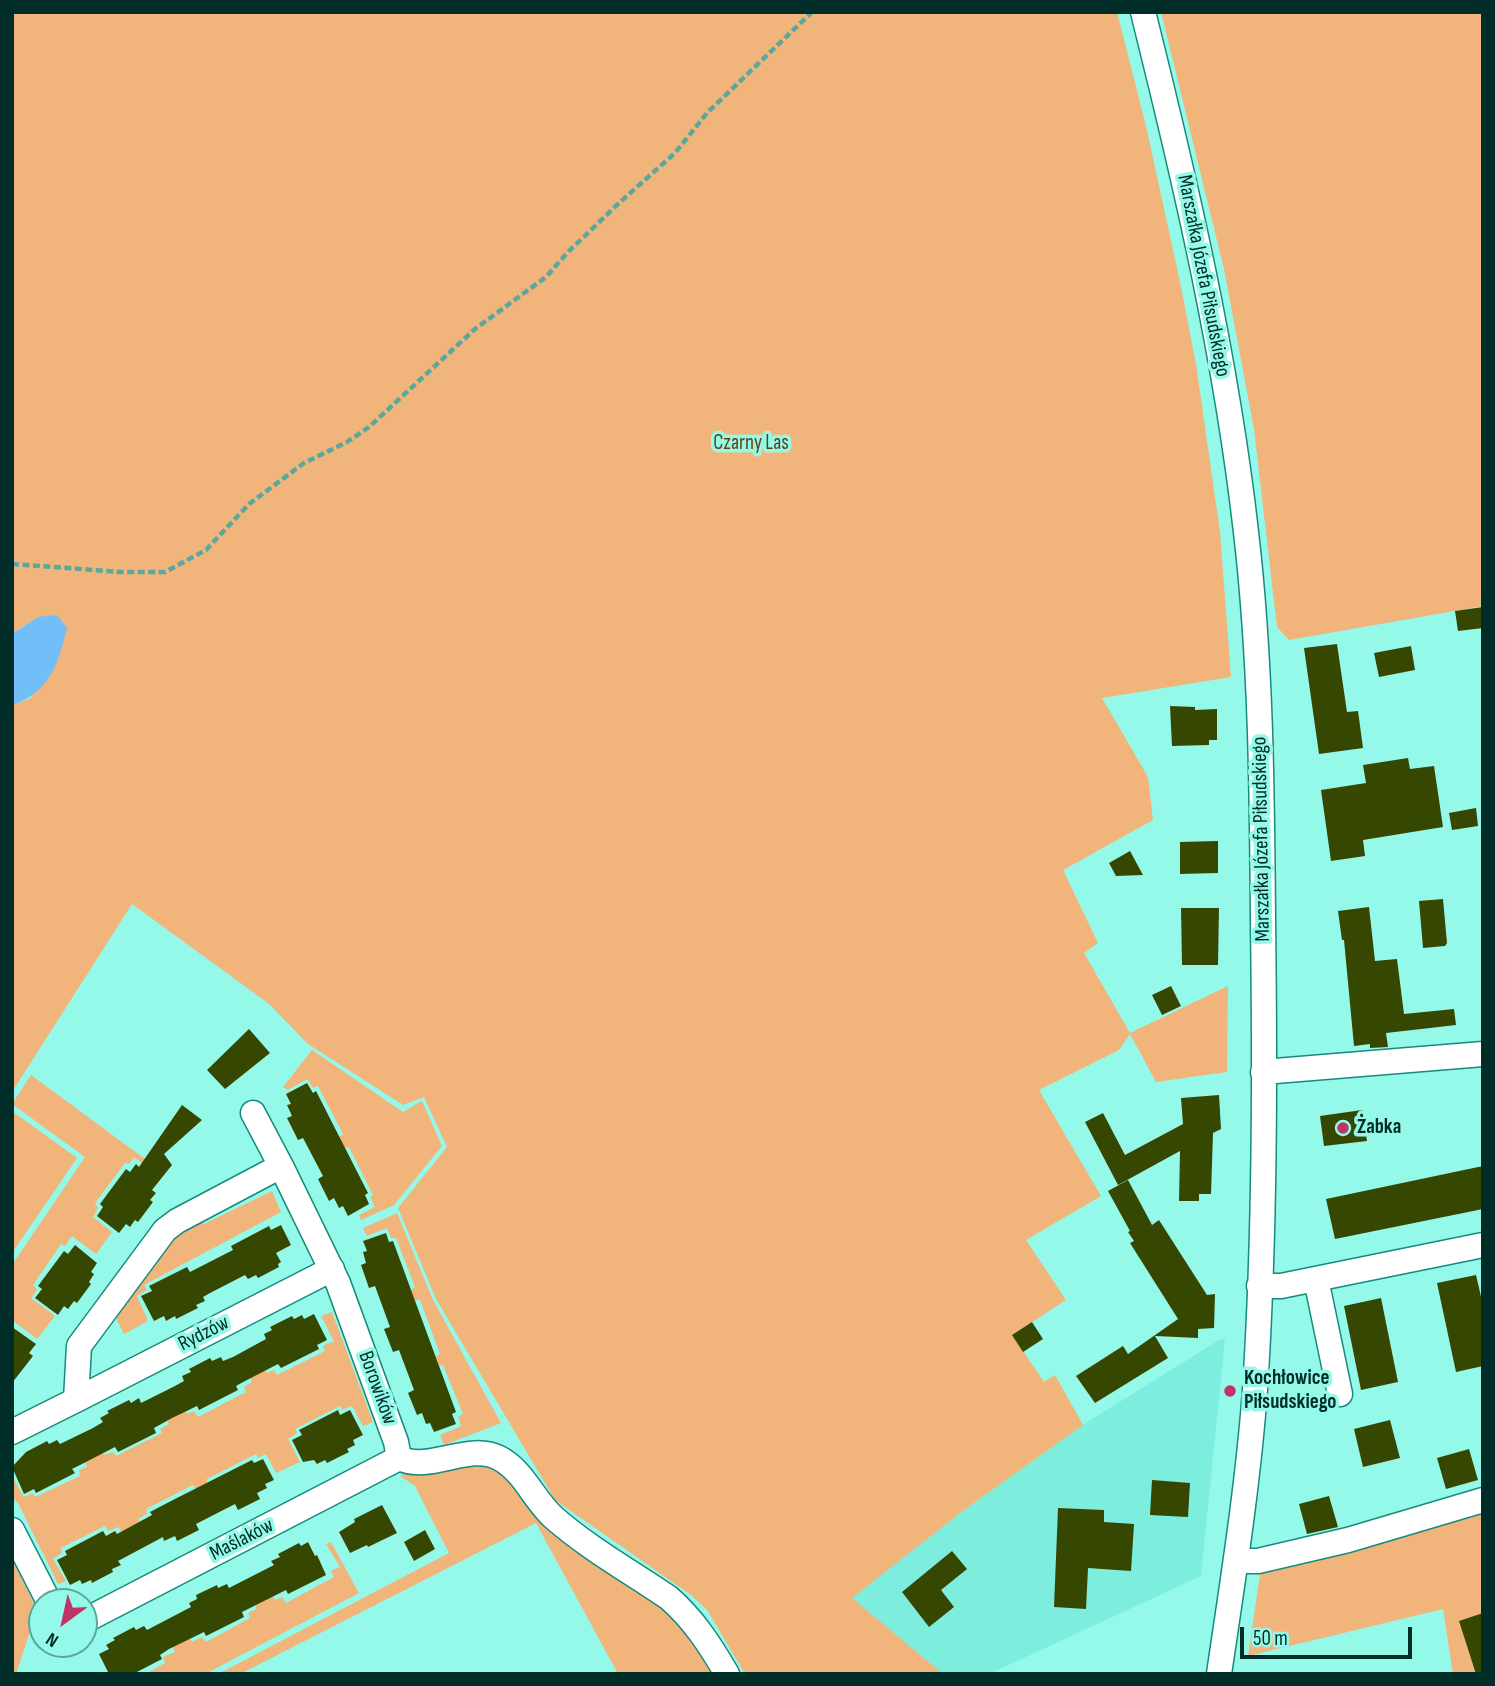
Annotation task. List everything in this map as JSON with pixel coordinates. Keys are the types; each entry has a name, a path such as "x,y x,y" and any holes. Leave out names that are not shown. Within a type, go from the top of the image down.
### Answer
{"street":[{"name":"Marszałka Józefa Piłsudskiego","path":"1143,12 1205,275 1221,359 1246,534 1260,726 1264,1072 1259,1286 1252,1416 1236,1561 1219,1674"},
{"path":"1264,1072 1483,1054"},
{"name":"Borowików","path":"253,1113 332,1269 396,1442 399,1458"},
{"path":"12,1433 76,1400 79,1346 165,1230 188,1215 281,1167"},
{"path":"1259,1286 1281,1286 1483,1245"},
{"name":"Rydzów","path":"76,1400 332,1269"},
{"path":"1315,1279 1340,1394"},
{"path":"399,1458 411,1464 474,1454 499,1458 513,1468 542,1507 566,1528 683,1610 695,1622 727,1674"},
{"name":"Maślaków","path":"98,1614 399,1458"},
{"path":"1236,1561 1258,1561 1336,1543 1483,1500"},
{"path":"12,1530 42,1588"}],"path":[{"path":"12,564 121,572 165,572 206,550 248,504 304,463 348,442 369,427 475,329 546,277 619,203 675,153 707,113 812,12"}],"shaded area":[{"path":"57,615 67,628 56,665 35,693 12,705 12,634 38,617"},
{"path":"1225,1339 1201,1576 989,1674 943,1674 851,1598 964,1510 1081,1426 1219,1340"}],"green space":[{"name":"Czarny Las","path":"12,12 1117,12 1146,126 1196,364 1220,532 1231,677 1102,698 1148,777 1153,820 1063,870 1098,943 1084,953 1130,1033 1228,986 1227,1072 1156,1082 1130,1034 1119,1050 1039,1090 1101,1196 1026,1240 1066,1300 1012,1335 1044,1382 1055,1375 1083,1425 964,1510 852,1598 943,1674 745,1674 707,1610 691,1595 555,1500 436,1299 398,1208 447,1147 424,1097 403,1105 308,1044 268,1003 132,904 12,1092 12,705 31,698 38,617 12,634"},
{"path":"1161,12 1483,12 1483,606 1289,640 1277,627 1254,429 1224,269"},
{"path":"312,1050 403,1112 422,1101 442,1146 394,1205 361,1220 359,1215 375,1207 370,1197 373,1195 349,1147 344,1148 339,1137 343,1134 318,1086 313,1088 307,1079 288,1090 283,1087"},
{"path":"31,1075 160,1170 157,1175 134,1157 129,1164 125,1163 95,1203 98,1208 93,1217 112,1232 96,1254 72,1236 65,1246 61,1244 33,1285 37,1290 31,1298 55,1316 37,1339 12,1320 12,1265 85,1157 12,1104"},
{"path":"12,1111 77,1158 12,1253"},
{"path":"272,1191 281,1212 144,1285 147,1290 137,1296 148,1321 124,1334 114,1314 174,1236 200,1220 204,1224"},
{"path":"397,1213 433,1300 501,1423 444,1445 440,1435 461,1426 458,1417 463,1414 443,1365 439,1365 436,1356 440,1354 420,1300 414,1300 411,1290 415,1287 396,1238 391,1238 387,1228 367,1236 363,1228"},
{"path":"332,1312 373,1422 363,1426 352,1406 342,1410 340,1406 295,1429 297,1433 288,1439 300,1462 276,1473 266,1454 258,1458 256,1454 207,1479 207,1483 196,1489 193,1485 146,1509 147,1514 138,1519 148,1540 130,1549 119,1527 108,1531 105,1526 61,1548 62,1553 53,1559 66,1581 58,1584 12,1496 12,1476 24,1497 32,1493 35,1497 80,1476 79,1470 87,1467 77,1443 94,1434 104,1455 113,1452 116,1456 162,1433 160,1429 169,1424 159,1401 175,1393 187,1414 194,1411 198,1417 246,1392 244,1387 252,1382 240,1358 254,1350 267,1373 274,1370 277,1375 325,1351 323,1346 334,1341 321,1316"},
{"path":"481,1462 500,1468 585,1557 684,1623 714,1674 618,1674 536,1523 240,1674 218,1674 449,1553 415,1486 400,1476 408,1472"},
{"path":"1483,1508 1483,1674 1453,1674 1443,1609 1248,1656 1261,1568"},
{"path":"331,1542 359,1593 205,1674 145,1674 165,1663 163,1657 175,1652 163,1627 179,1618 192,1642 202,1637 206,1642 250,1618 248,1613 257,1609 245,1585 262,1576 275,1600 282,1597 286,1603 334,1577 331,1571 340,1567 326,1544"},
{"path":"12,1559 28,1592 28,1637 16,1674 12,1674"}],"building":[{"path":"1483,607 1483,628 1458,631 1455,611"},
{"path":"1337,644 1347,712 1358,711 1363,748 1319,754 1304,648"},
{"path":"1411,646 1415,670 1379,677 1374,653"},
{"path":"1170,706 1195,707 1195,710 1217,709 1217,740 1209,740 1209,745 1172,746"},
{"path":"1408,758 1410,769 1434,766 1443,827 1363,840 1365,856 1331,861 1321,790 1366,783 1363,765"},
{"path":"1476,808 1478,826 1452,830 1449,813"},
{"path":"1218,841 1218,873 1180,874 1180,842"},
{"path":"1130,851 1143,875 1116,876 1109,863"},
{"path":"1443,899 1447,943 1445,946 1423,948 1419,901"},
{"path":"1369,907 1375,961 1397,959 1404,1014 1454,1009 1456,1025 1386,1033 1388,1047 1370,1048 1370,1044 1354,1046 1344,940 1338,911"},
{"path":"1181,908 1219,908 1218,965 1182,965"},
{"path":"1171,986 1181,1006 1162,1015 1152,995"},
{"path":"249,1029 270,1053 225,1089 207,1070"},
{"path":"307,1083 313,1093 316,1091 368,1193 365,1195 369,1204 348,1216 343,1206 339,1208 334,1198 329,1201 318,1179 323,1176 303,1138 298,1140 287,1118 292,1116 287,1105 291,1104 286,1094"},
{"path":"1219,1095 1221,1129 1213,1133 1211,1194 1199,1194 1199,1201 1179,1201 1180,1151 1118,1185 1085,1122 1103,1113 1125,1155 1183,1124 1181,1098"},
{"path":"182,1105 202,1120 164,1154 172,1165 152,1190 156,1193 150,1200 153,1202 138,1222 135,1220 130,1227 126,1224 119,1233 97,1216 103,1207 100,1204 126,1169 130,1172 136,1164 139,1167"},
{"name":"Żabka","path":"1362,1110 1367,1141 1324,1146 1320,1116"},
{"path":"1483,1166 1483,1209 1335,1239 1326,1199"},
{"path":"1128,1180 1152,1225 1159,1220 1207,1295 1215,1294 1214,1328 1198,1329 1198,1338 1155,1336 1168,1358 1095,1403 1076,1376 1123,1346 1128,1354 1178,1319 1130,1243 1134,1241 1128,1232 1130,1231 1108,1191"},
{"path":"281,1225 291,1245 276,1253 281,1262 279,1267 258,1278 256,1275 248,1279 245,1275 203,1297 205,1301 196,1305 198,1308 176,1319 175,1316 166,1321 164,1316 154,1321 141,1296 152,1291 149,1286 187,1267 190,1272 233,1250 231,1246 269,1226 271,1230"},
{"path":"386,1233 389,1242 393,1241 456,1412 452,1414 456,1424 434,1432 430,1423 426,1424 422,1413 417,1415 408,1393 414,1390 399,1350 393,1352 384,1329 390,1327 375,1286 369,1288 361,1265 366,1263 363,1252 367,1251 363,1241"},
{"path":"75,1245 97,1263 91,1272 94,1274 89,1282 91,1284 77,1303 74,1301 68,1309 64,1306 58,1315 35,1298 42,1289 38,1286 64,1251 68,1254"},
{"path":"1476,1275 1483,1305 1483,1366 1456,1372 1437,1283"},
{"path":"1381,1298 1398,1382 1361,1390 1344,1306"},
{"path":"314,1314 327,1340 317,1345 319,1349 281,1368 278,1364 236,1386 238,1390 199,1410 197,1406 154,1428 156,1433 118,1452 115,1447 72,1469 75,1473 36,1493 34,1489 24,1494 12,1467 26,1452 47,1441 49,1444 57,1440 60,1444 93,1428 103,1422 100,1418 109,1413 107,1411 129,1400 131,1403 139,1398 141,1403 175,1386 184,1381 182,1376 191,1372 189,1369 210,1358 212,1361 221,1357 223,1361 233,1357 266,1339 264,1334 272,1330 270,1327 292,1316 294,1319 302,1315 304,1319"},
{"path":"1032,1322 1043,1339 1023,1352 1012,1335"},
{"path":"12,1327 36,1344 29,1353 33,1356 12,1383"},
{"path":"338,1410 340,1415 350,1410 363,1435 353,1440 355,1445 347,1449 349,1452 327,1463 325,1460 317,1464 314,1460 303,1462 292,1440 302,1435 299,1430"},
{"path":"1390,1420 1400,1458 1363,1467 1354,1429"},
{"path":"1469,1449 1478,1480 1446,1489 1437,1458"},
{"path":"263,1459 274,1480 265,1484 267,1488 257,1493 260,1499 238,1510 235,1504 196,1524 199,1530 177,1541 175,1536 164,1541 163,1537 118,1561 121,1565 112,1569 113,1572 92,1583 91,1580 82,1584 80,1580 70,1585 57,1560 67,1555 65,1551 103,1531 106,1536 115,1531 117,1534 171,1501 252,1460 254,1463"},
{"path":"1152,1480 1190,1483 1188,1517 1150,1515"},
{"path":"1329,1496 1338,1527 1307,1534 1299,1504"},
{"path":"382,1505 397,1533 350,1553 339,1532 355,1522 354,1519"},
{"path":"1058,1508 1104,1510 1104,1522 1134,1524 1131,1571 1088,1568 1086,1609 1054,1607"},
{"path":"425,1530 435,1549 414,1561 404,1542"},
{"path":"308,1542 326,1575 288,1594 286,1590 242,1612 244,1617 206,1636 204,1632 169,1649 160,1655 162,1659 133,1674 109,1674 99,1654 109,1649 106,1645 115,1640 113,1638 134,1627 136,1630 144,1626 147,1630 191,1607 189,1603 197,1599 196,1595 217,1585 218,1588 227,1584 229,1588 274,1565 271,1561 280,1557 278,1554 299,1543 301,1546"},
{"path":"952,1551 967,1569 941,1590 954,1607 929,1627 902,1592"},
{"path":"1483,1613 1483,1674 1476,1674 1459,1621"}],"place":[{"name":"Żabka","path":"1343,1128"},
{"name":"Kochłowice Piłsudskiego","path":"1230,1391"}]}
